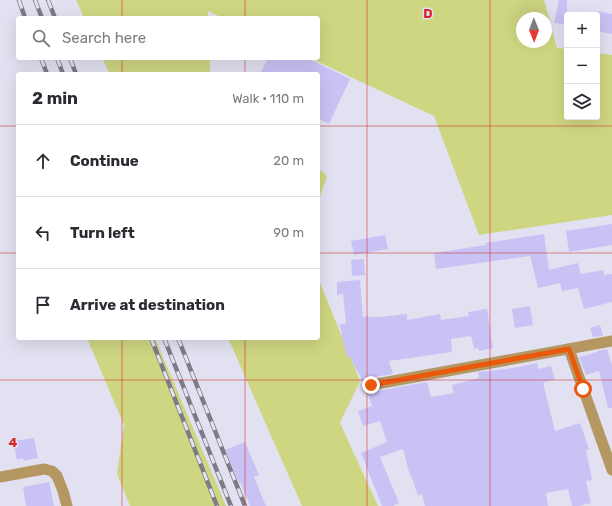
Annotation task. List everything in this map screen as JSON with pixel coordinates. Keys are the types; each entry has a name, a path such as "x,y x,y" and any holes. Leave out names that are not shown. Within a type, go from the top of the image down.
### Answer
{"street":[{"path":"371,385 612,341"},
{"path":"569,349 612,470"},
{"path":"0,477 44,469 52,471 57,476 67,506"}],"green space":[{"path":"76,0 544,0 547,12 516,12 516,48 552,48 552,30 557,48 564,49 564,120 600,120 600,53 612,55 612,215 479,235 434,116 314,60 320,60 320,16 219,16 208,11 208,16 83,16"},
{"path":"103,60 210,60 210,72 109,72"},
{"path":"320,170 327,176 320,196"},
{"path":"320,283 360,381 340,423 378,506 302,506 229,340 320,340"},
{"path":"88,340 156,340 226,506 130,506 117,474 124,425"}],"building":[{"path":"559,0 567,0 567,12 564,12 564,25 554,23"},
{"path":"597,11 612,14 612,34 600,32 600,12"},
{"path":"267,60 311,60 350,79 329,124 320,119 320,72 261,72"},
{"path":"612,224 612,245 569,252 566,231"},
{"path":"544,234 549,270 578,263 581,274 603,270 604,275 612,274 612,302 584,309 578,288 562,291 560,283 538,288 530,256 436,269 434,253"},
{"path":"385,235 388,249 354,255 351,241"},
{"path":"364,259 365,275 352,276 351,260"},
{"path":"360,280 363,317 407,314 407,320 440,314 441,320 469,316 468,312 487,309 493,348 479,351 478,348 474,349 471,336 451,339 452,352 389,361 393,374 369,378 366,380 364,386 350,356 347,357 339,325 346,323 343,294 337,295 337,282"},
{"path":"530,306 533,325 515,328 512,309"},
{"path":"600,325 603,336 593,337 590,328"},
{"path":"607,349 612,365 612,408 608,408 599,371 586,375 579,357"},
{"path":"537,363 538,369 551,366 555,379 543,383 555,431 580,423 589,449 586,450 592,480 586,481 591,503 572,506 568,489 546,493 548,506 425,506 422,494 418,496 411,475 410,476 403,449 380,457 399,503 392,506 382,506 361,453 387,442 380,421 363,426 358,411 372,406 366,389 372,392 427,382 431,397 454,393 452,385 479,378 478,372 507,369"},
{"path":"34,438 38,458 24,461 23,458 17,460 13,441"},
{"path":"245,442 259,475 254,477 266,506 250,506 225,450"},
{"path":"49,482 54,506 26,506 23,487"}],"railway":[{"path":"19,0 24,16"},
{"path":"35,0 41,16"},
{"path":"48,0 54,16"},
{"path":"42,60 46,72"},
{"path":"58,60 62,72"},
{"path":"71,60 75,72"},
{"path":"152,340 217,506"},
{"path":"165,340 231,506"},
{"path":"179,340 245,506"}],"route":[{"path":"371,385 569,349 583,389"}]}
